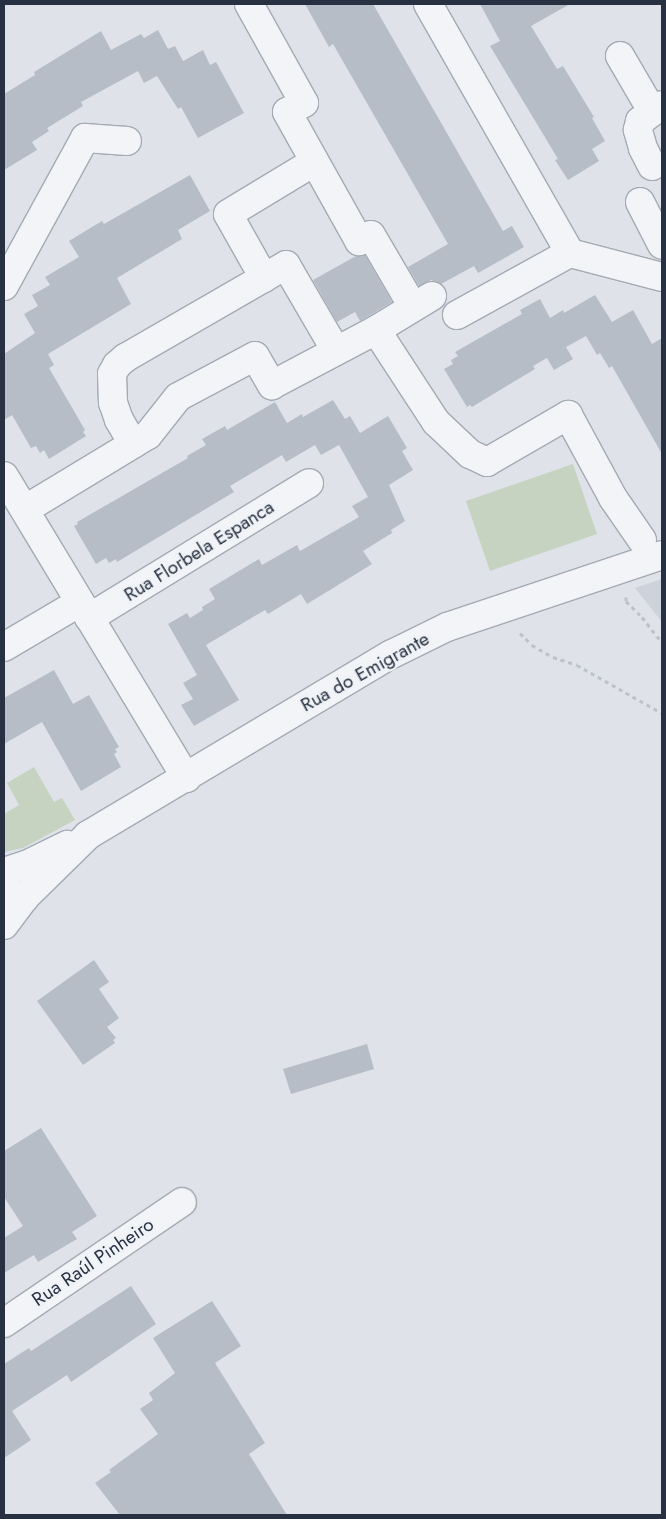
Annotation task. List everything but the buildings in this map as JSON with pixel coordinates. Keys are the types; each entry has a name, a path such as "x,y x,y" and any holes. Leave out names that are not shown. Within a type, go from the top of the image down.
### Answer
{"street":[{"path":"34,504 134,444 155,427 164,412 178,397 255,356 272,385 376,330 422,302 370,235 359,241 287,112 304,103 249,4"},
{"path":"428,4 570,253"},
{"path":"620,56 657,108 640,120 638,130 643,148 652,166"},
{"path":"4,286 86,138 127,141"},
{"path":"264,278 228,214 314,162"},
{"path":"640,202 662,245"},
{"path":"457,315 570,253 662,277"},
{"path":"134,444 119,420 113,403 112,374 117,365 125,358 286,265 336,351"},
{"path":"376,330 436,422 470,454 487,462 568,415 613,498 652,547"},
{"path":"4,476 186,778"},
{"name":"Rua Florbela Espanca","path":"4,647 84,610 308,484"},
{"name":"Rua do Emigrante","path":"4,872 26,865 88,835 390,655 447,627 621,568 652,547"},
{"name":"Rua do Emigrante","path":"4,925 14,894 88,835"},
{"name":"Rua Raúl Pinheiro","path":"4,1323 182,1202"}],"path":[{"path":"621,568 626,588 626,601 642,617 662,643"},
{"path":"498,610 532,645 553,657 577,665 662,713"}],"shaded area":[{"path":"662,579 662,622 635,588"}],"green space":[{"path":"573,464 597,534 490,571 466,501"},
{"path":"34,767 54,802 62,798 75,820 23,848 4,852 4,814 19,805 7,783"}]}
